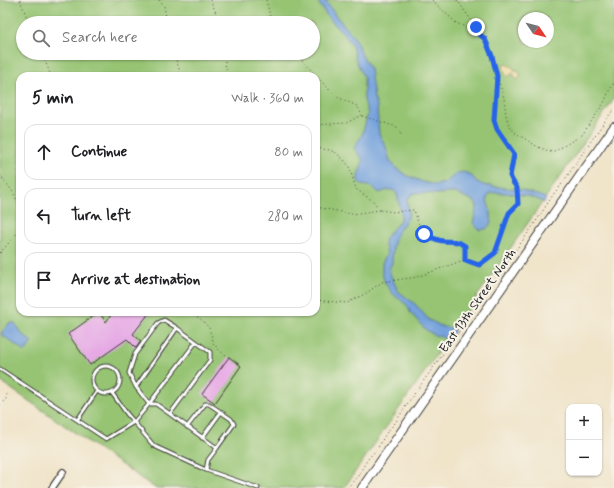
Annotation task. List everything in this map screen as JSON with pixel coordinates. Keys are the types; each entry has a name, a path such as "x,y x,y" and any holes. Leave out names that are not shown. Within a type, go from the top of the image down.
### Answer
{"main road":[{"name":"East 13th Street North","path":"362,488 614,127"}],"street":[{"path":"52,488 63,472"}],"lane":[{"path":"149,404 136,387 129,373 135,354 158,323 164,320 210,352 210,360 170,414"},
{"path":"136,387 177,328"},
{"path":"0,369 78,419 106,439 134,422 196,342"},
{"path":"107,366 116,369 120,377 119,387 112,393 103,394 97,391 92,385 92,376 98,368 107,366"},
{"path":"78,419 97,391"},
{"path":"112,393 127,414 154,446 206,470 258,488"},
{"path":"149,404 156,404 217,448"},
{"path":"187,427 205,404 209,404 221,412 231,419 234,424 208,460 206,470"},
{"path":"202,438 221,412"}],"path":[{"path":"20,0 27,16"},
{"path":"159,0 164,6 166,16"},
{"path":"210,0 215,10 216,16"},
{"path":"266,0 270,16"},
{"path":"432,0 456,22 478,33 485,39 492,56 504,98 508,123 514,132 538,147 551,152 582,136 604,103 614,84"},
{"path":"457,0 476,27 478,33"},
{"path":"45,60 49,72"},
{"path":"176,60 180,72"},
{"path":"225,60 227,72"},
{"path":"302,60 313,72"},
{"path":"320,300 347,303 365,294 382,282 417,277 465,260 479,265 495,253 509,213 518,204 517,188 510,176 514,154 497,129 494,120 497,76"},
{"path":"320,80 335,96 357,106 362,115"},
{"path":"347,488 367,460 377,449 387,432 437,364 614,109"},
{"path":"320,125 346,123 362,115 397,127 401,135"},
{"path":"320,149 329,150 344,160 349,166 356,188 373,201 380,210"},
{"path":"0,175 16,198"},
{"path":"320,208 352,214 380,210 394,212 414,210 424,234 444,241 458,241 465,246 465,260"},
{"path":"0,253 16,235"},
{"path":"196,316 209,328 214,344 220,351 229,357"},
{"path":"0,405 6,399 6,393"}],"green space":[{"path":"0,0 614,0 614,99 344,488 155,488 0,381"}],"sand":[{"path":"506,64 514,68 514,70 519,71 519,79 517,80 513,73 507,77 503,66"}],"water":[{"path":"317,0 325,0 336,16 354,37 370,69 374,98 377,106 379,134 386,147 390,161 397,169 408,176 436,185 445,183 457,173 464,172 471,175 476,181 483,185 521,190 546,198 544,203 533,198 511,193 490,193 487,198 491,214 491,222 486,229 479,230 473,223 477,207 476,203 470,199 455,193 415,193 412,194 407,200 409,213 408,218 397,233 393,247 392,263 389,269 398,291 415,304 429,320 443,327 454,329 454,333 447,341 425,329 410,312 407,305 393,294 385,283 382,273 382,263 387,253 384,243 385,238 399,222 401,217 397,194 393,190 379,193 373,187 362,185 358,181 363,160 354,148 362,135 368,114 364,100 364,78 356,61 352,45 327,16"},
{"path":"9,323 15,323 22,334 32,342 25,352 1,334"}],"building":[{"path":"93,316 102,316 106,322 110,316 147,316 133,334 141,341 136,348 127,339 90,365 68,334"},
{"path":"229,357 241,366 215,403 202,394"}],"route":[{"path":"424,234 444,241 458,241 465,246 465,260 479,265 495,253 509,213 518,204 517,188 510,176 514,154 502,138 494,120 497,76 492,56 485,39 478,33 476,27"}]}
